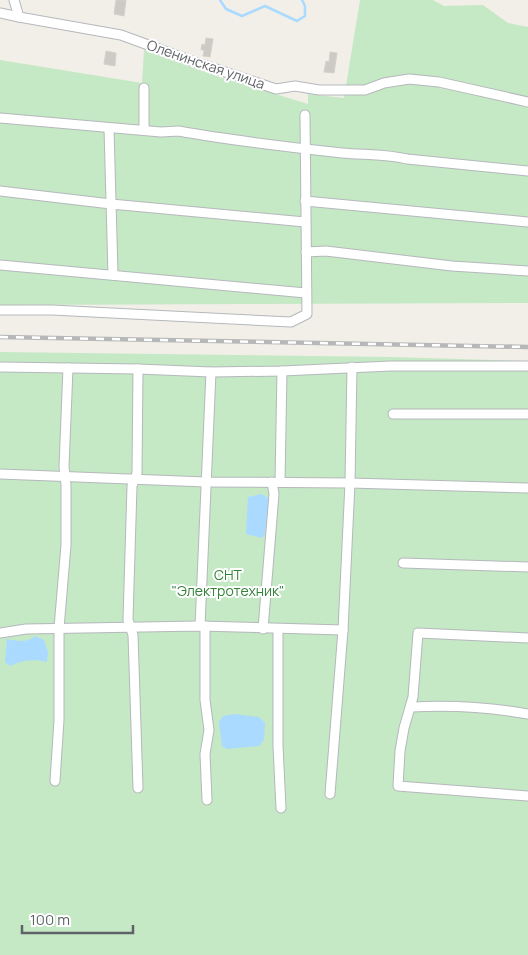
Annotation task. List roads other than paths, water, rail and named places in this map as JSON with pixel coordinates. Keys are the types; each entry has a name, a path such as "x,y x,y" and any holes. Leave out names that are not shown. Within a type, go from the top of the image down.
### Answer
{"street":[{"path":"14,0 19,17"},
{"name":"Оленинская улица","path":"0,13 121,35 276,89 295,86 319,90 365,90 384,83 409,79 439,82 528,102"},
{"path":"144,88 144,130"},
{"path":"0,310 52,310 291,322 307,314 305,116"},
{"path":"0,118 109,128 179,131 305,148 391,155 407,159 528,171"},
{"path":"109,128 113,275"},
{"path":"0,191 112,204 305,222"},
{"path":"305,200 528,222"},
{"path":"306,252 326,251 452,266 528,271"},
{"path":"0,264 306,292"},
{"path":"0,367 282,372 352,367 528,366"},
{"path":"330,794 343,630 350,483 352,367"},
{"path":"55,781 59,720 59,628 66,545 64,467 68,368"},
{"path":"138,368 137,473 132,486 128,601 128,620 133,635 138,788"},
{"path":"207,800 205,754 209,730 205,700 202,626 211,372"},
{"path":"263,628 276,482 282,372"},
{"path":"393,414 528,414"},
{"path":"0,474 206,482 350,483 528,488"},
{"path":"403,563 528,567"},
{"path":"0,633 26,629 202,626 343,630"},
{"path":"278,629 278,746 281,808"},
{"path":"528,638 418,633 411,707 403,736 398,786 528,796"},
{"path":"411,707 466,707 528,714"}],"water":[{"path":"262,494 269,499 265,534 262,538 246,534 248,497"},
{"path":"35,636 44,640 48,652 47,662 28,661 10,666 5,662 7,639 26,641"},
{"path":"235,714 259,717 265,723 264,740 259,746 227,749 222,746 219,722 223,716"}],"waterway":[{"path":"220,0 226,9 242,16 265,6 297,21 305,16 305,6 302,0"}],"railway":[{"path":"0,337 528,347"}],"park label":[{"name":"СНТ \"Электротехник\"","path":"228,582"}]}
